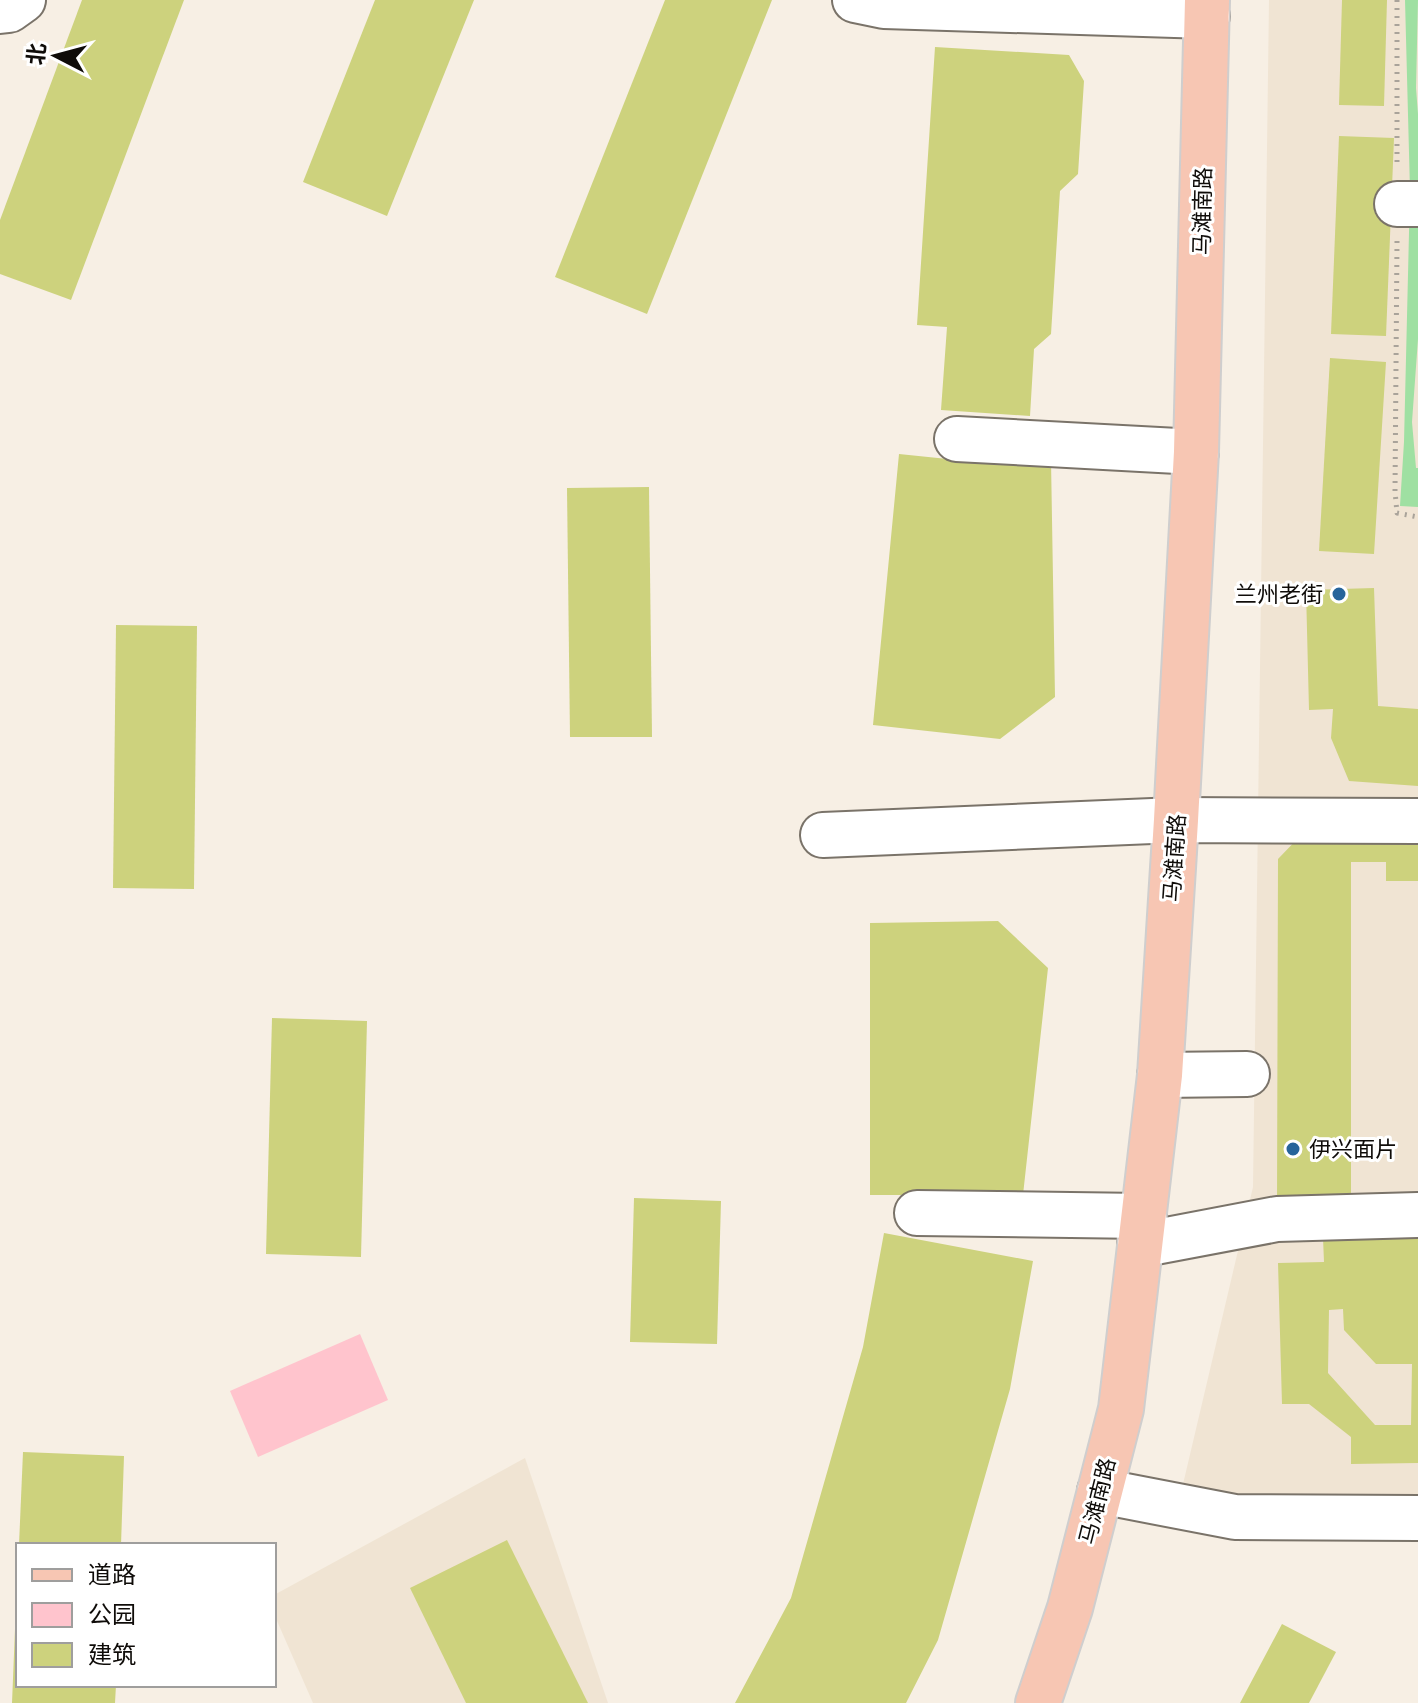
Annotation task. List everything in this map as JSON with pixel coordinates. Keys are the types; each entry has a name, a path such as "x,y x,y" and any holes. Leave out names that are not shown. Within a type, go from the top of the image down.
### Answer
{"main road":[{"name":"马滩南路","path":"1038,1703 1070,1608 1121,1409 1160,1075 1196,452 1207,8"}],"street":[{"path":"0,11 9,10 23,0"},
{"path":"855,0 884,6 1207,8"},
{"path":"957,439 1196,452"},
{"path":"823,835 1176,820 1418,821"},
{"path":"1160,1075 1247,1074"},
{"path":"917,1213 1142,1230 1277,1219 1418,1215"},
{"path":"1100,1491 1235,1517 1418,1518"}],"path":[{"path":"1397,0 1408,204 1395,491 1397,513 1418,517"}],"shaded area":[{"name":"兰州老街","path":"1269,0 1418,0 1418,1498 1180,1497 1253,1187"},
{"path":"1405,0 1418,0 1418,339 1412,422 1418,468 1418,507 1400,506 1410,191"},
{"path":"525,1458 608,1703 313,1703 276,1619 276,1594"}],"green space":[{"path":"360,1334 388,1400 258,1457 230,1391"}],"building":[{"path":"82,0 184,0 71,300 0,274 0,220"},
{"path":"375,0 474,0 387,216 303,182"},
{"path":"665,0 772,0 647,314 555,277"},
{"path":"1342,0 1387,0 1384,106 1339,105"},
{"path":"935,47 1069,55 1084,81 1078,174 1060,191 1051,334 1034,349 1030,416 941,410 947,327 917,325"},
{"path":"1339,136 1394,138 1386,336 1331,334"},
{"path":"1330,358 1386,362 1374,554 1319,551"},
{"path":"899,454 967,461 1051,460 1055,697 1000,739 873,725"},
{"path":"649,487 652,737 570,737 567,488"},
{"path":"1374,588 1378,706 1418,709 1418,786 1349,781 1331,738 1333,709 1309,710 1306,590"},
{"path":"116,625 197,626 194,889 113,888"},
{"path":"1304,832 1418,832 1418,881 1386,881 1386,862 1351,862 1351,1205 1277,1205 1278,859"},
{"path":"998,921 1048,968 1022,1204 939,1195 870,1195 870,923"},
{"path":"272,1018 367,1021 361,1257 266,1254"},
{"path":"634,1198 721,1201 717,1344 630,1342"},
{"path":"884,1233 1033,1261 1010,1389 938,1640 906,1703 735,1703 791,1598 863,1347"},
{"path":"1418,1235 1418,1463 1351,1464 1351,1437 1309,1404 1282,1404 1278,1263 1324,1262 1323,1238","holes":["1343,1309 1344,1330 1376,1364 1412,1364 1411,1425 1375,1425 1328,1373 1329,1310"]},
{"path":"23,1452 124,1456 121,1543 19,1543"},
{"path":"507,1540 588,1703 466,1703 410,1588"},
{"path":"1282,1624 1336,1652 1309,1703 1240,1703"},
{"path":"15,1629 16,1687 116,1687 115,1703 12,1703"}],"place":[{"name":"兰州老街","path":"1339,594"},
{"name":"伊兴面片","path":"1293,1149"}]}
